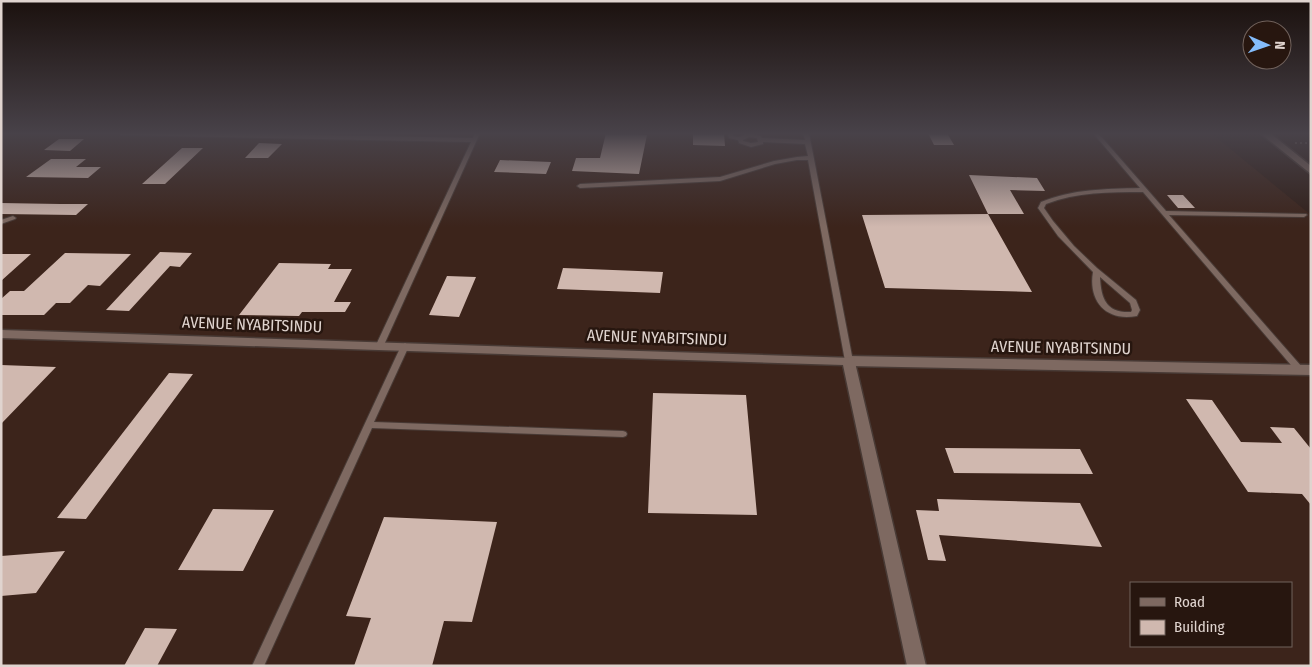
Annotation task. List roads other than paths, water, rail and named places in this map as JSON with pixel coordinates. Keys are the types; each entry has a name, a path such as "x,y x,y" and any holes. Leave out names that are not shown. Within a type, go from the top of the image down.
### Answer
{"street":[{"name":"AVENUE NYABITSINDU","path":"1,334 848,361 1305,370"},
{"path":"848,361 917,666"}],"lane":[{"path":"380,345 464,164"},
{"path":"580,186 720,179 766,164"},
{"path":"811,164 848,361"},
{"path":"1122,164 1305,370"},
{"path":"1096,273 1096,289 1099,299 1107,310 1118,315 1134,314 1136,310 1132,302 1075,254 1046,217 1041,208 1043,203 1055,197 1076,192 1144,190"},
{"path":"1164,213 1304,215"},
{"path":"1,222 13,218"},
{"path":"258,666 405,346"},
{"path":"369,425 624,434"}]}
